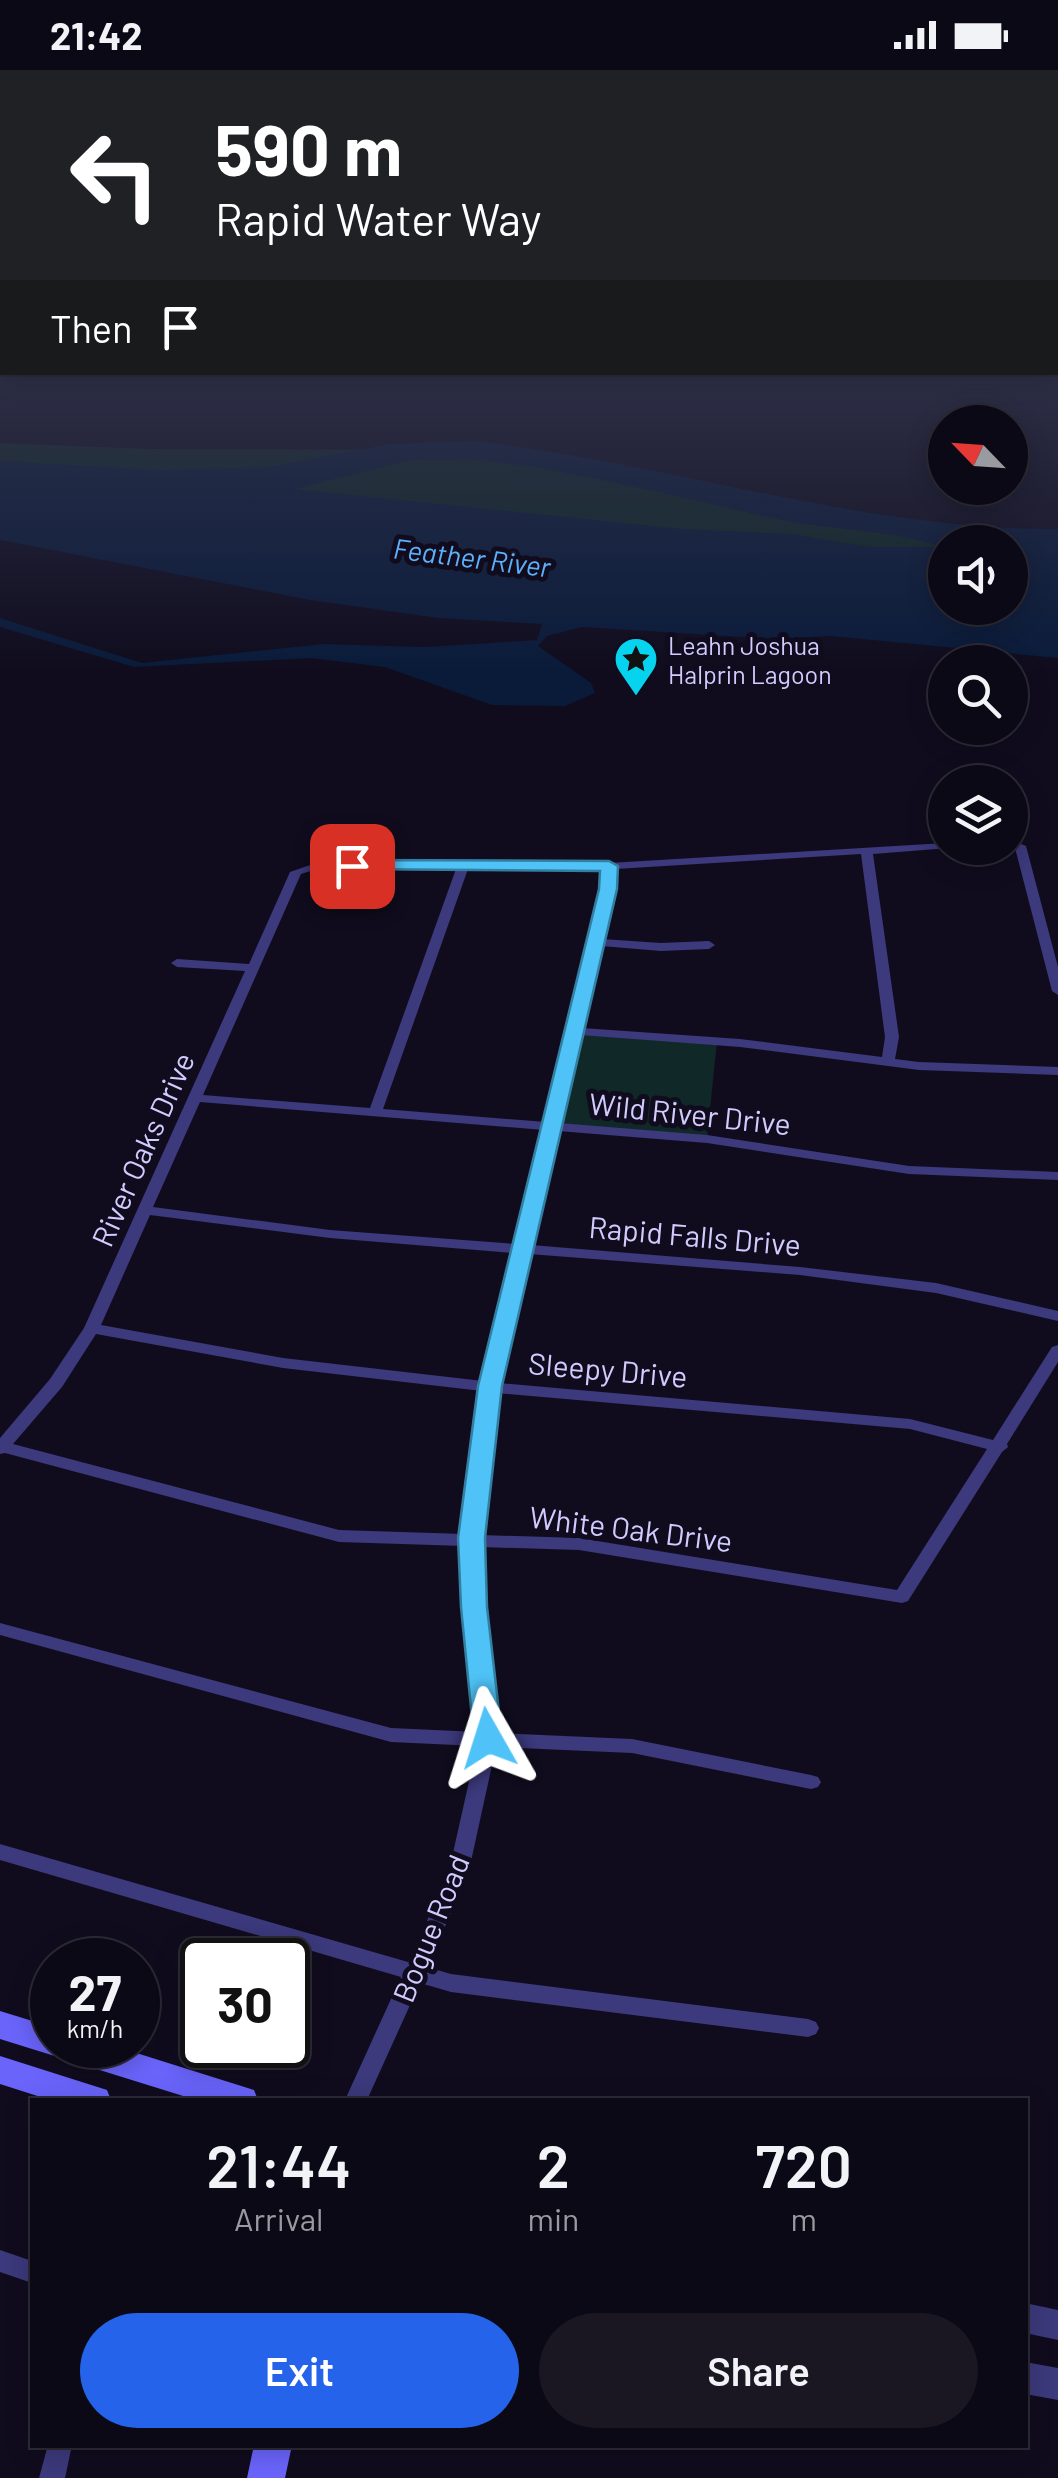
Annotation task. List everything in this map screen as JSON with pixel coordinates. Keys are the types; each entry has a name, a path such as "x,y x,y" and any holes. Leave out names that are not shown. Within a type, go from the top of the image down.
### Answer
{"main road":[{"path":"0,2024 30,2034"},
{"path":"140,2068 236,2098"},
{"path":"0,2070 89,2098"},
{"path":"266,2478 272,2448"}],"street":[{"path":"375,1112 463,866 609,866 928,848"},
{"path":"868,853 892,1037 888,1060"},
{"path":"1025,865 1058,991"},
{"name":"River Oaks Drive","path":"1,1448 56,1384 92,1328 296,872 316,866 463,866"},
{"name":"Bogue Road","path":"357,2098 458,1875 488,1738 474,1607 472,1538 490,1386 596,942 609,866"},
{"path":"596,942 661,947 709,945"},
{"path":"177,963 253,968"},
{"path":"574,1031 740,1043 919,1066 1058,1071"},
{"name":"Wild River Drive","path":"195,1098 706,1139 910,1170 1058,1176"},
{"name":"Rapid Falls Drive","path":"145,1210 330,1234 800,1272 936,1288 1058,1316"},
{"name":"Sleepy Drive","path":"92,1328 282,1363 910,1424 1000,1447"},
{"path":"1000,1447 1058,1350"},
{"name":"White Oak Drive","path":"1,1448 340,1536 579,1544 902,1597 1000,1447"},
{"path":"0,1629 392,1735 632,1746 811,1782"},
{"path":"0,1852 451,1984 808,2028"},
{"path":"0,2261 30,2271"},
{"path":"1028,2319 1058,2325"},
{"path":"1028,2379 1058,2384"},
{"path":"52,2478 59,2448"}],"green space":[{"path":"0,447 459,450 928,539 928,550 830,553 0,470"},
{"path":"575,1031 717,1041 707,1139 551,1126"}],"water":[{"name":"Feather River","path":"372,447 522,447 838,507 974,525 928,525 928,543 778,519 585,477 469,459 411,460 294,489 682,529 792,534 869,547 928,547 928,625 1028,625 1028,528 1058,529 1058,658 1028,655 1028,645 928,645 831,636 775,639 582,627 547,636 538,646 591,683 595,693 565,706 492,705 385,667 311,658 134,667 0,627 0,618 142,663 324,644 424,647 537,640 542,624 438,618 310,600 0,540 0,461 162,470 268,467"}],"place":[{"name":"Leahn Joshua Halprin Lagoon","path":"636,697"}],"route":[{"path":"352,866 609,866 608,889 490,1386 472,1538 474,1607 488,1738"}]}
